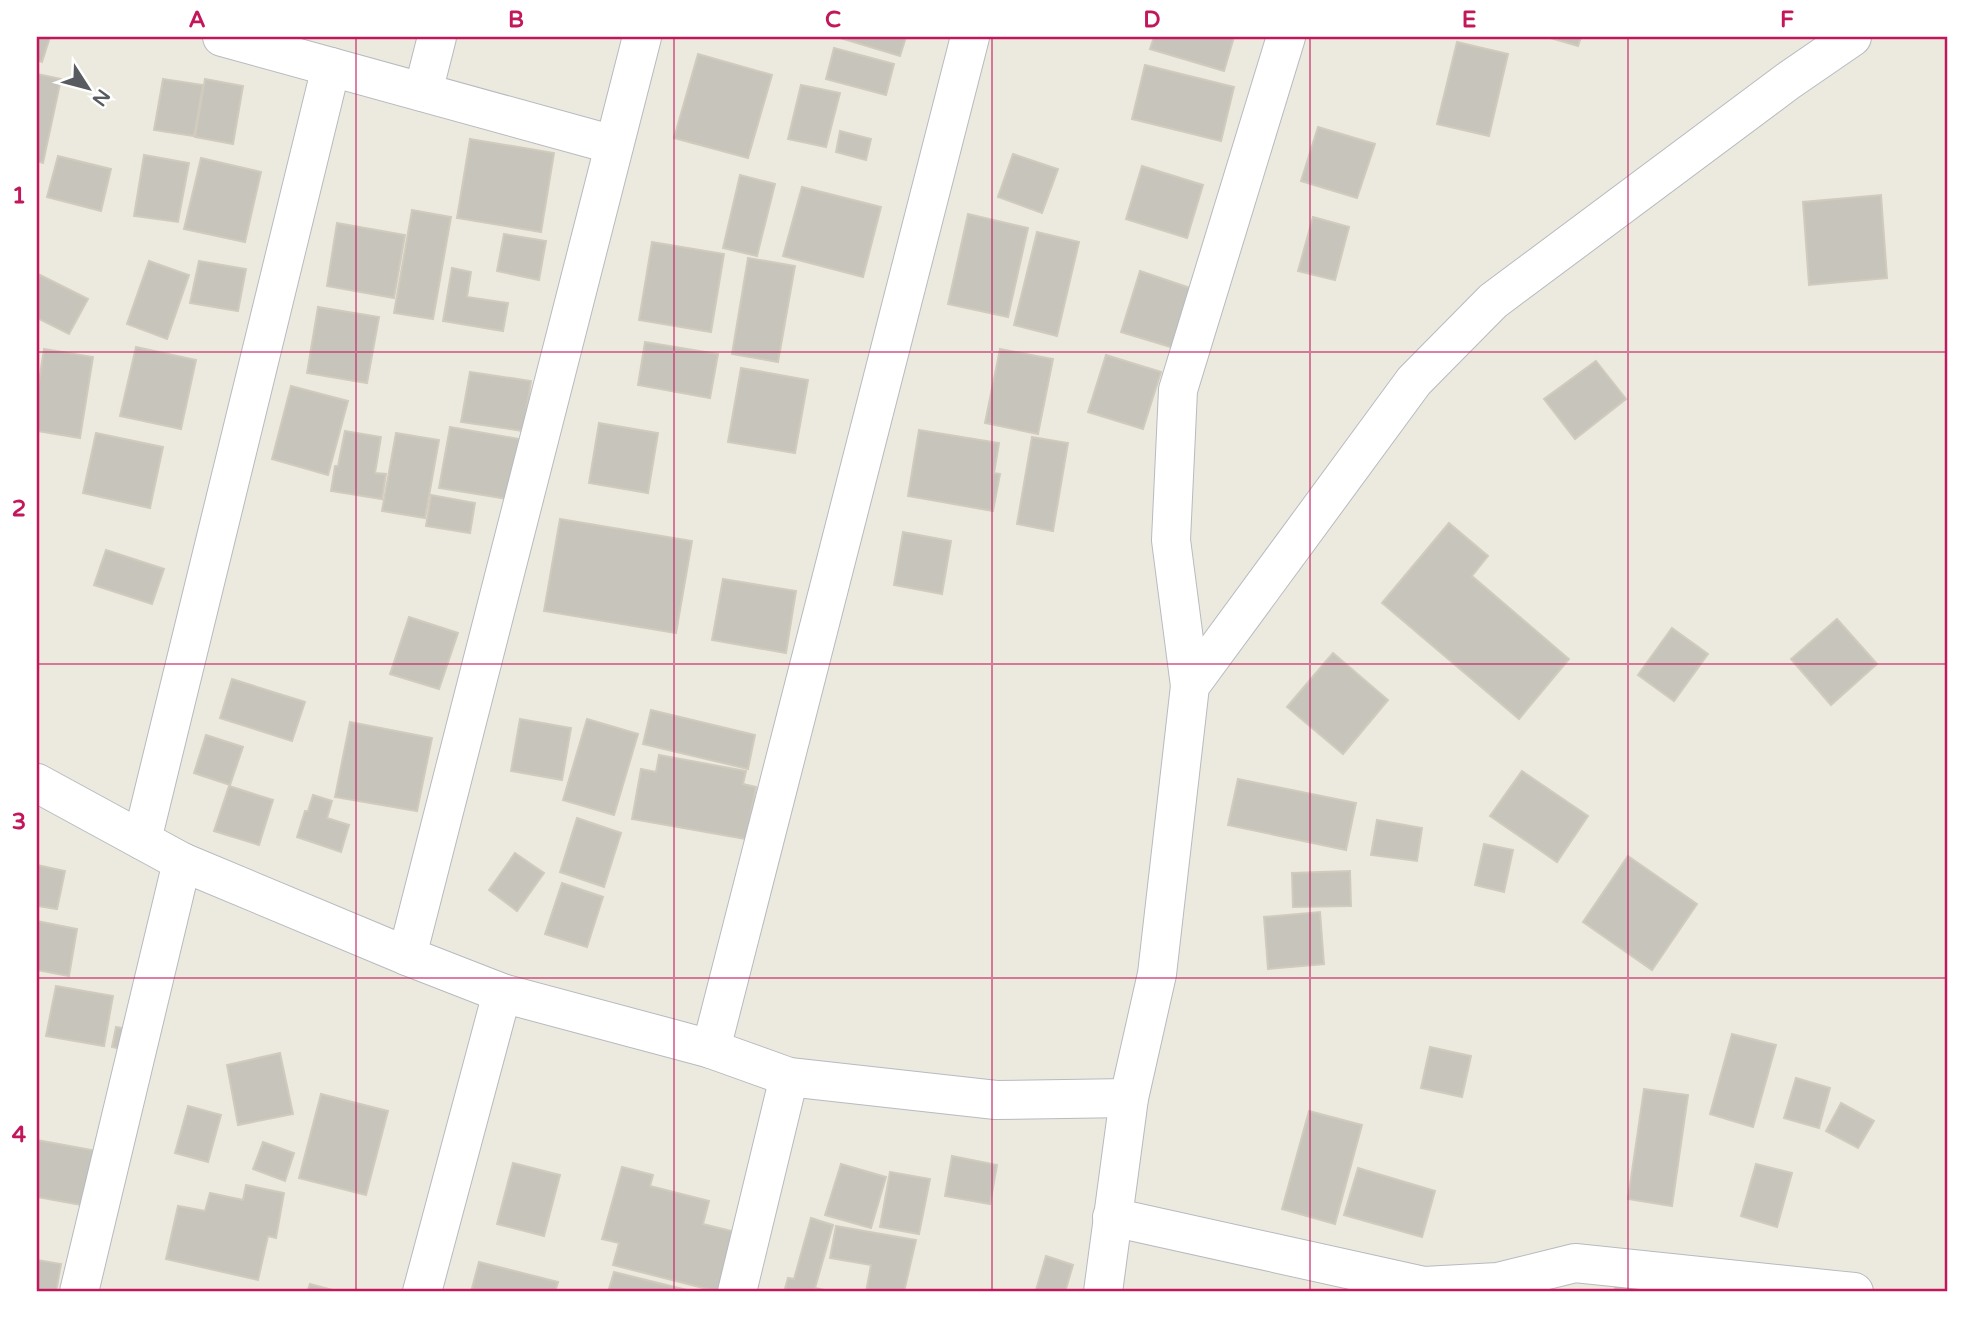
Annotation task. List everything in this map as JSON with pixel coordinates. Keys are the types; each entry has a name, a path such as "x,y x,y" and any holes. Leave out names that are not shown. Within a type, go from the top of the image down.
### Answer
{"street":[{"path":"222,37 614,145"},
{"path":"423,92 437,37"},
{"path":"407,956 642,37"},
{"path":"711,1049 970,37"},
{"path":"1103,1292 1129,1098 1157,974 1189,686 1171,540 1178,390 1286,37"},
{"path":"1788,81 1799,37"},
{"path":"1189,686 1414,381 1493,301 1788,81 1852,37"},
{"path":"142,840 331,67"},
{"path":"37,783 182,862 407,956 502,993 711,1049 789,1077 996,1100 1129,1098"},
{"path":"79,1292 182,862"},
{"path":"422,1292 502,993"},
{"path":"737,1292 789,1077"},
{"path":"1112,1217 1424,1286 1498,1282 1575,1263 1854,1292"}],"building":[{"path":"37,37 50,37 42,62 37,60"},
{"path":"837,37 906,37 900,56"},
{"path":"1154,37 1234,37 1224,71 1150,49"},
{"path":"1547,37 1581,37 1578,46"},
{"path":"1457,42 1508,54 1489,136 1437,124"},
{"path":"834,48 894,64 886,95 826,79"},
{"path":"698,54 772,75 748,158 674,138"},
{"path":"1145,65 1234,87 1221,141 1132,119"},
{"path":"37,74 61,79 43,163 37,161"},
{"path":"163,79 203,85 194,136 154,130"},
{"path":"205,79 243,86 233,144 195,137"},
{"path":"801,85 840,93 826,147 788,139"},
{"path":"1318,127 1375,144 1357,198 1301,181"},
{"path":"840,131 871,139 866,160 836,152"},
{"path":"470,139 554,153 541,232 457,218"},
{"path":"1013,154 1058,169 1042,213 998,197"},
{"path":"144,155 189,163 178,222 134,216"},
{"path":"58,156 111,169 101,211 47,197"},
{"path":"201,158 261,172 245,242 184,229"},
{"path":"1142,166 1203,185 1187,238 1126,219"},
{"path":"740,175 775,184 757,256 723,248"},
{"path":"802,187 881,207 863,277 783,256"},
{"path":"1881,195 1887,278 1809,285 1803,202"},
{"path":"412,210 451,217 433,319 394,313"},
{"path":"968,214 1028,228 1008,317 948,304"},
{"path":"1313,217 1349,227 1335,280 1298,271"},
{"path":"337,223 405,235 394,298 327,286"},
{"path":"1037,232 1079,242 1057,336 1014,325"},
{"path":"504,234 546,241 539,280 497,271"},
{"path":"652,242 724,254 711,332 639,320"},
{"path":"748,258 795,266 778,362 732,354"},
{"path":"149,261 189,275 167,339 127,324"},
{"path":"199,261 246,269 238,311 190,303"},
{"path":"452,268 471,272 467,297 508,303 503,331 443,321"},
{"path":"1140,271 1196,290 1177,349 1121,332"},
{"path":"40,275 88,299 69,334 37,318 37,283"},
{"path":"318,307 379,317 367,383 307,373"},
{"path":"645,342 718,354 710,398 638,385"},
{"path":"136,347 196,360 181,429 120,416"},
{"path":"44,349 93,357 80,438 37,431 37,394"},
{"path":"1000,349 1053,359 1038,434 985,423"},
{"path":"1106,355 1161,372 1143,429 1088,412"},
{"path":"1596,361 1626,399 1575,439 1544,399"},
{"path":"741,368 808,380 795,453 728,442"},
{"path":"470,372 531,381 523,431 461,422"},
{"path":"291,386 348,401 328,475 272,459"},
{"path":"599,423 658,433 648,493 589,483"},
{"path":"450,427 519,439 508,499 439,488"},
{"path":"919,430 999,443 994,473 1000,474 993,511 908,496"},
{"path":"345,431 381,437 375,473 386,474 382,499 331,491"},
{"path":"96,433 163,447 150,508 83,493"},
{"path":"396,433 439,440 425,518 382,511"},
{"path":"1032,437 1068,443 1053,531 1017,524"},
{"path":"431,495 475,503 470,533 426,526"},
{"path":"560,519 692,541 676,633 544,611"},
{"path":"1449,523 1488,556 1472,576 1569,659 1519,719 1382,603"},
{"path":"903,532 951,541 942,594 894,585"},
{"path":"106,550 164,569 152,604 94,585"},
{"path":"723,579 796,591 786,653 712,640"},
{"path":"409,617 458,633 439,689 390,674"},
{"path":"1837,619 1877,664 1831,705 1791,659"},
{"path":"1672,628 1708,654 1674,701 1638,675"},
{"path":"1333,653 1388,700 1343,754 1287,707"},
{"path":"232,679 305,702 292,741 220,718"},
{"path":"651,710 755,735 748,769 643,744"},
{"path":"520,719 571,728 562,780 511,771"},
{"path":"587,719 638,734 614,815 563,800"},
{"path":"350,722 432,738 417,811 335,797"},
{"path":"206,735 243,747 230,785 194,773"},
{"path":"659,755 746,771 743,784 756,787 746,839 632,819 641,769 656,772"},
{"path":"1522,771 1588,816 1557,862 1490,816"},
{"path":"1238,779 1356,803 1346,850 1228,825"},
{"path":"229,786 273,800 259,845 214,831"},
{"path":"313,795 332,801 327,818 349,825 341,852 297,837"},
{"path":"577,818 621,833 604,887 560,872"},
{"path":"1377,820 1422,828 1417,861 1371,855"},
{"path":"1484,844 1513,850 1504,892 1475,885"},
{"path":"515,853 544,873 517,911 489,890"},
{"path":"1628,856 1697,904 1652,970 1583,922"},
{"path":"37,865 65,871 57,909 37,906"},
{"path":"1350,871 1351,906 1293,907 1292,873"},
{"path":"562,883 603,897 587,947 545,934"},
{"path":"1320,912 1324,964 1268,969 1264,917"},
{"path":"37,921 77,929 69,976 37,970"},
{"path":"56,986 113,996 104,1046 46,1036"},
{"path":"116,1027 135,1030 132,1051 112,1047"},
{"path":"1732,1034 1776,1045 1753,1127 1710,1114"},
{"path":"1430,1047 1471,1056 1462,1097 1421,1088"},
{"path":"280,1053 293,1114 238,1125 227,1065"},
{"path":"1796,1078 1830,1088 1819,1128 1784,1118"},
{"path":"1644,1089 1688,1095 1672,1206 1628,1199"},
{"path":"321,1094 388,1111 366,1195 299,1178"},
{"path":"1841,1103 1874,1121 1858,1148 1826,1131"},
{"path":"188,1106 221,1115 208,1162 175,1153"},
{"path":"1309,1111 1362,1125 1335,1224 1282,1209"},
{"path":"37,1140 97,1151 87,1206 37,1197"},
{"path":"263,1142 294,1153 285,1181 253,1169"},
{"path":"952,1156 997,1165 990,1204 945,1196"},
{"path":"513,1163 560,1175 544,1236 497,1224"},
{"path":"841,1164 886,1177 871,1228 825,1215"},
{"path":"1756,1164 1792,1173 1777,1227 1741,1216"},
{"path":"622,1167 653,1175 650,1186 709,1201 703,1224 747,1235 719,1292 613,1265 619,1243 602,1239"},
{"path":"1358,1168 1435,1191 1422,1237 1344,1215"},
{"path":"890,1172 930,1179 919,1234 880,1227"},
{"path":"246,1185 284,1193 276,1238 268,1236 258,1280 166,1259 178,1206 205,1211 210,1193 243,1200"},
{"path":"811,1218 833,1225 815,1288 833,1292 784,1292 788,1278 794,1279"},
{"path":"836,1226 916,1240 904,1292 866,1292 871,1265 830,1258"},
{"path":"1046,1256 1073,1265 1065,1292 1036,1290"},
{"path":"37,1260 61,1264 56,1292 37,1292"},
{"path":"479,1262 558,1282 555,1292 471,1292"},
{"path":"614,1272 695,1292 608,1292"},
{"path":"1616,1283 1652,1292 1614,1292"},
{"path":"310,1284 340,1292 307,1292"}]}
